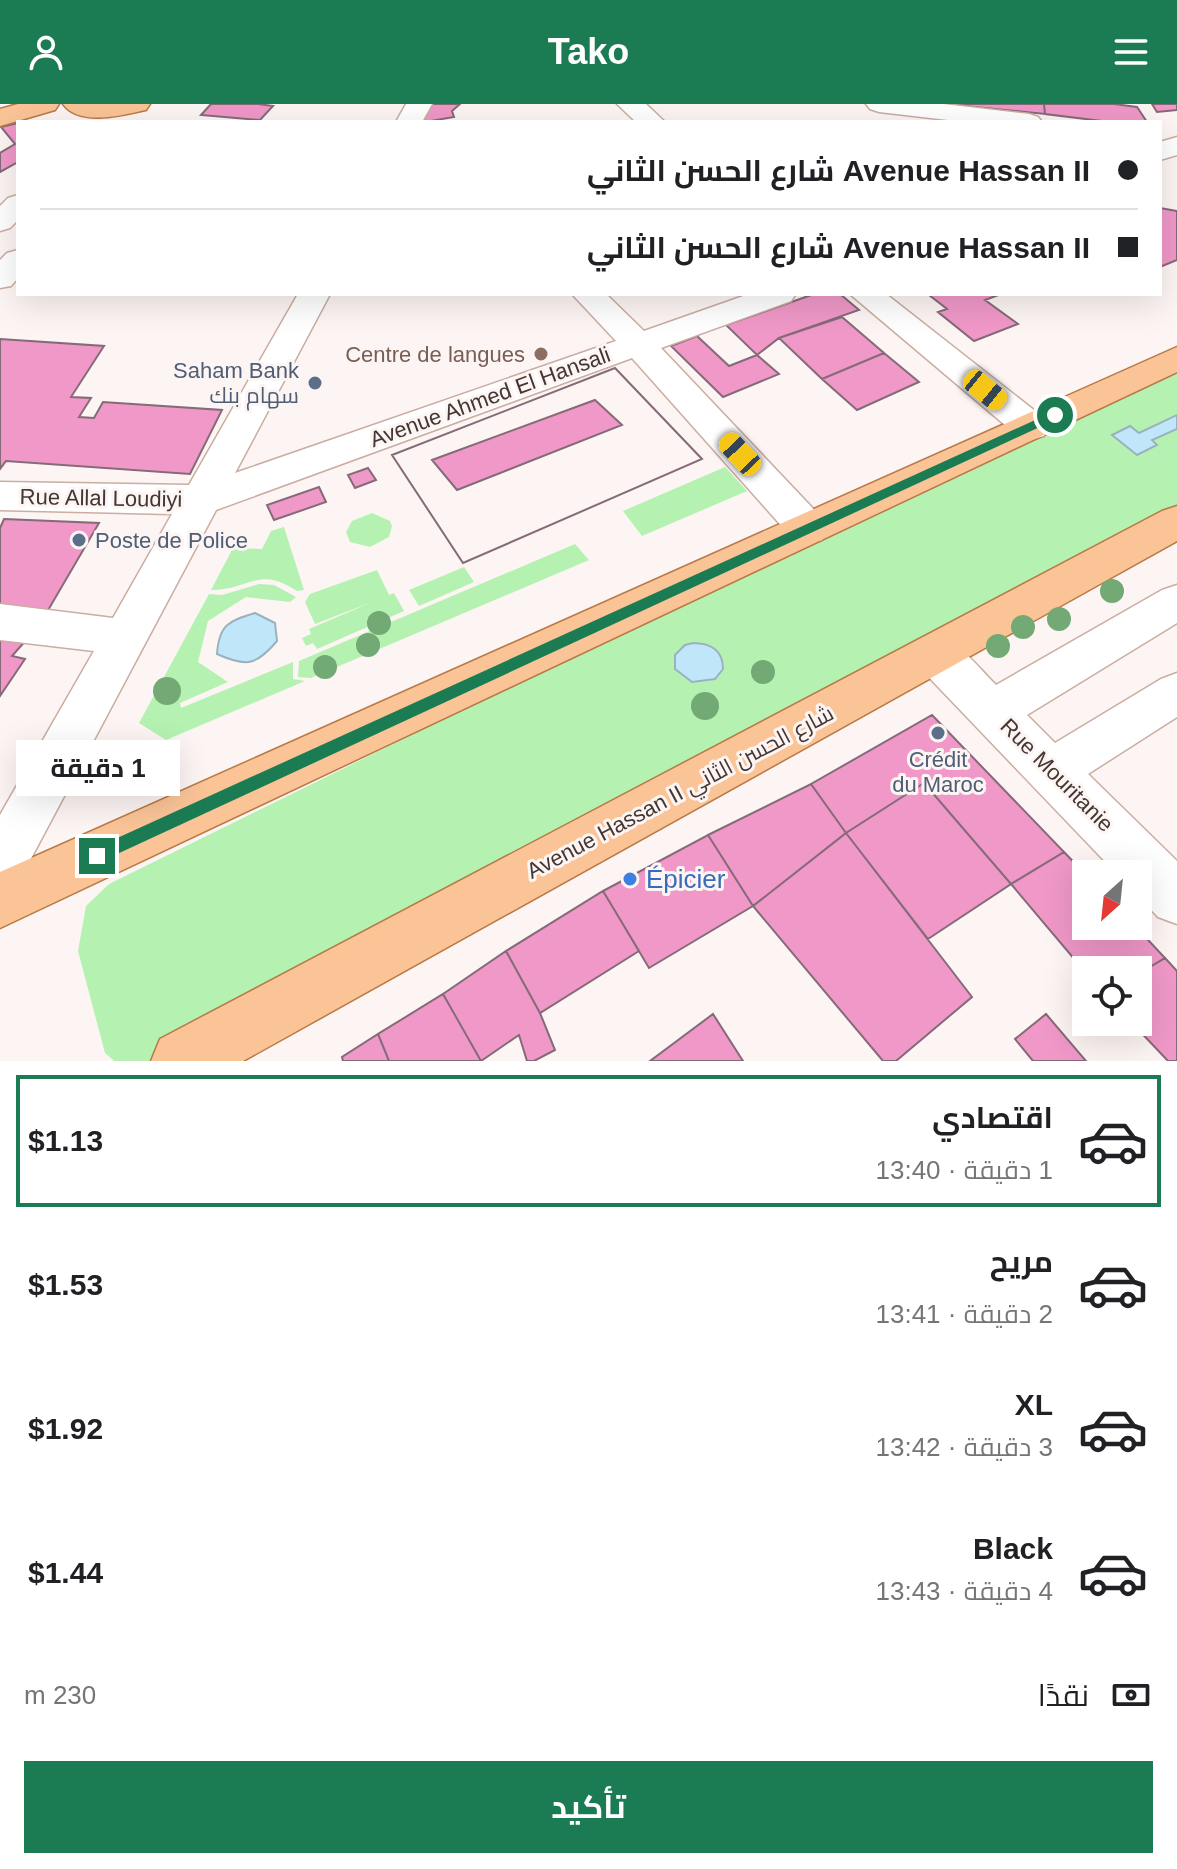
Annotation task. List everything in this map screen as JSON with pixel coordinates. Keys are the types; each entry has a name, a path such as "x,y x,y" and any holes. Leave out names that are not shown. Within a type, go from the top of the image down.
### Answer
{"main road":[{"path":"0,118 46,104"},
{"path":"76,104 92,111 127,112"},
{"path":"0,900 1177,358"},
{"name":"Avenue Hassan II شارع الحسن الثاني","path":"182,1061 1174,528"}],"street":[{"path":"630,104 650,120"},
{"path":"894,109 1008,120"},
{"path":"0,222 16,206"},
{"path":"0,279 16,261"},
{"path":"0,865 313,296"},
{"path":"590,296 808,529"},
{"name":"Avenue Ahmed El Hansali","path":"201,500 774,296"},
{"path":"868,296 1031,427"},
{"name":"Rue Allal Loudiyi","path":"0,496 201,500"},
{"path":"993,711 1177,602"},
{"path":"0,622 124,637"},
{"name":"Rue Mouritanie","path":"935,654 1177,898"},
{"path":"1053,770 1177,693"}],"green space":[{"path":"1177,358 1177,522 168,1061 114,1061 105,1053 78,951 86,906 109,884"},
{"path":"725,467 747,491 642,536 623,511"},
{"path":"372,513 390,521 389,537 370,547 350,542 346,532 352,521"},
{"path":"284,527 304,590 297,591 284,583 263,579 211,590 233,548 262,549 271,531"},
{"path":"575,544 589,560 311,678 298,677 299,661"},
{"path":"464,567 474,582 419,606 409,590"},
{"path":"377,570 389,595 394,593 404,611 317,649 313,643 306,646 302,638 311,634 309,629 372,602 315,624 305,602 310,594"},
{"path":"259,584 274,585 296,597 290,602 246,597 208,621 198,662 228,682 180,703 181,708 293,662 293,679 305,681 166,740 139,723 209,594 222,595"}],"water":[{"path":"1177,415 1177,429 1152,440 1157,445 1137,455 1112,435 1130,426 1139,433"},
{"path":"255,613 275,623 277,641 270,649 250,662 217,654 223,630 232,622"},
{"path":"705,644 718,652 723,669 715,679 692,682 675,669 675,655 685,645"}],"building":[{"path":"211,104 273,106 260,120 201,115"},
{"path":"428,104 460,104 452,111 454,117 423,120 420,116"},
{"path":"945,104 1044,104 1045,114"},
{"path":"1044,104 1114,104 1137,107 1146,120 1094,120 1045,114"},
{"path":"1152,104 1177,104 1177,110 1157,112"},
{"path":"16,123 16,163 0,172 0,153 15,144 1,127"},
{"path":"1162,208 1177,211 1177,260 1162,266"},
{"path":"808,296 842,296 859,310 779,338 757,355 726,325"},
{"path":"930,296 996,296 985,300 1018,324 974,341 938,312 947,309"},
{"path":"842,317 884,353 822,379 779,338"},
{"path":"697,336 729,366 757,355 779,374 723,397 671,346"},
{"path":"0,339 104,346 71,397 91,398 79,417 94,418 103,402 222,410 190,474 6,461 0,469"},
{"path":"884,353 919,382 857,410 822,379"},
{"path":"615,368 702,459 463,563 392,455","holes":["595,400 622,425 457,490 432,460"]},
{"path":"615,368 702,459 463,563 392,455"},
{"path":"368,468 376,480 355,488 348,475"},
{"path":"319,487 326,502 274,520 267,505"},
{"path":"4,519 99,523 47,612 0,605 0,528"},
{"path":"0,634 28,638 12,656 25,659 0,696"},
{"path":"932,715 1064,852 1011,884 924,783 846,833 811,784"},
{"path":"924,783 1011,884 928,939 846,833"},
{"path":"811,784 846,833 753,906 708,835"},
{"path":"846,833 972,997 896,1061 883,1061 753,906"},
{"path":"708,835 753,906 649,968 603,891"},
{"path":"1064,852 1072,860 1072,940 1148,940 1165,958 1152,966 1152,956 1072,956 1011,884"},
{"path":"603,891 639,951 540,1013 506,951"},
{"path":"506,951 540,1013 555,1050 534,1061 527,1061 519,1035 481,1061 443,994"},
{"path":"1165,958 1177,971 1177,1061 1168,1061 1144,1036 1152,1036 1152,966"},
{"path":"443,994 481,1061 389,1061 378,1034"},
{"path":"713,1014 743,1061 650,1061"},
{"path":"1046,1014 1086,1061 1033,1061 1015,1039"},
{"path":"378,1034 389,1061 343,1061 342,1057"}],"place":[{"name":"Centre de langues","path":"541,354"},
{"name":"Saham Bank سهام بنك","path":"315,383"},
{"name":"Poste de Police","path":"79,540"},
{"name":"Crédit du Maroc","path":"938,733"},
{"name":"Épicier","path":"630,879"}],"route":[{"path":"97,856 1055,415"}]}
